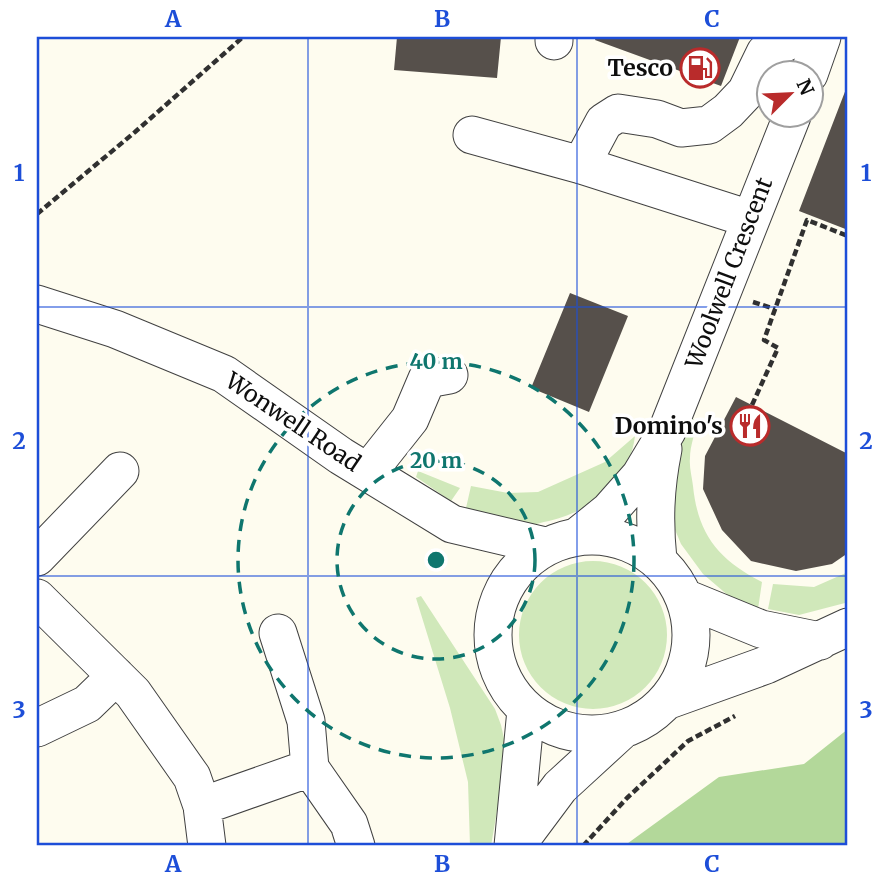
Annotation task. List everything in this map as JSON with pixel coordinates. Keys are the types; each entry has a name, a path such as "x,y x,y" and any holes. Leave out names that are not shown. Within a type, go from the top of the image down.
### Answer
{"street":[{"path":"581,165 604,122 618,113 657,119 681,128 709,125 746,92 765,53 794,38 817,51"},
{"name":"Woolwell Crescent","path":"561,541 609,511 640,476 667,431 786,130"},
{"path":"472,135 581,165 750,219"},
{"name":"Wonwell Road","path":"37,304 115,329 224,374 354,464 452,524 561,541"},
{"path":"354,464 410,419 427,379 449,375"},
{"name":"Woolwell Crescent","path":"658,560 655,486 667,431"},
{"path":"37,557 120,471"},
{"path":"591,535 616,538 638,547 658,560 674,578 685,598 691,625 690,652 682,678 666,701 646,719 621,731 596,735 571,733 547,725 526,710 507,688 495,660 493,616 511,575 561,541 591,535"},
{"path":"37,598 133,693 192,777 202,806 207,846"},
{"path":"685,598 761,629 834,634"},
{"path":"278,633 306,721 310,768 349,824 356,846"},
{"path":"666,701 766,665 834,634"},
{"path":"37,728 87,704 116,676"},
{"path":"515,846 526,710"},
{"path":"515,846 560,787 621,731"},
{"path":"202,806 310,768"}],"path":[{"path":"37,214 145,124 243,37"},
{"path":"752,405 778,348 764,340 807,220 848,236"},
{"path":"583,846 627,798 688,741 744,711"}],"green space":[{"path":"691,418 698,421 690,468 700,519 713,544 723,555 762,582 758,609 730,597 703,574 681,544 668,513 670,469"},
{"path":"635,436 625,468 617,481 594,502 580,510 531,526 520,526 466,508 471,486 508,493 538,492 605,462"},
{"path":"418,471 460,488 451,501 416,477"},
{"path":"593,561 621,566 646,582 662,607 667,635 662,663 646,688 621,704 593,709 565,704 540,688 524,663 519,635 524,607 540,582 565,566"},
{"path":"848,572 848,601 845,603 799,615 768,609 773,584 814,587"},
{"path":"421,596 495,709 501,725 507,752 491,846 470,846 468,782 450,708 416,598"},
{"path":"848,729 848,846 624,846 719,777 804,764"}],"building":[{"path":"397,37 501,37 497,78 394,70"},
{"name":"Tesco","path":"596,37 740,37 721,86 595,40"},
{"path":"848,89 848,230 799,211"},
{"path":"570,293 628,316 589,412 531,388"},
{"path":"736,397 848,454 848,553 832,564 796,571 751,561 722,530 703,489 705,456"}],"place":[{"name":"Tesco","path":"700,68"},
{"name":"Domino's","path":"750,426"}]}
